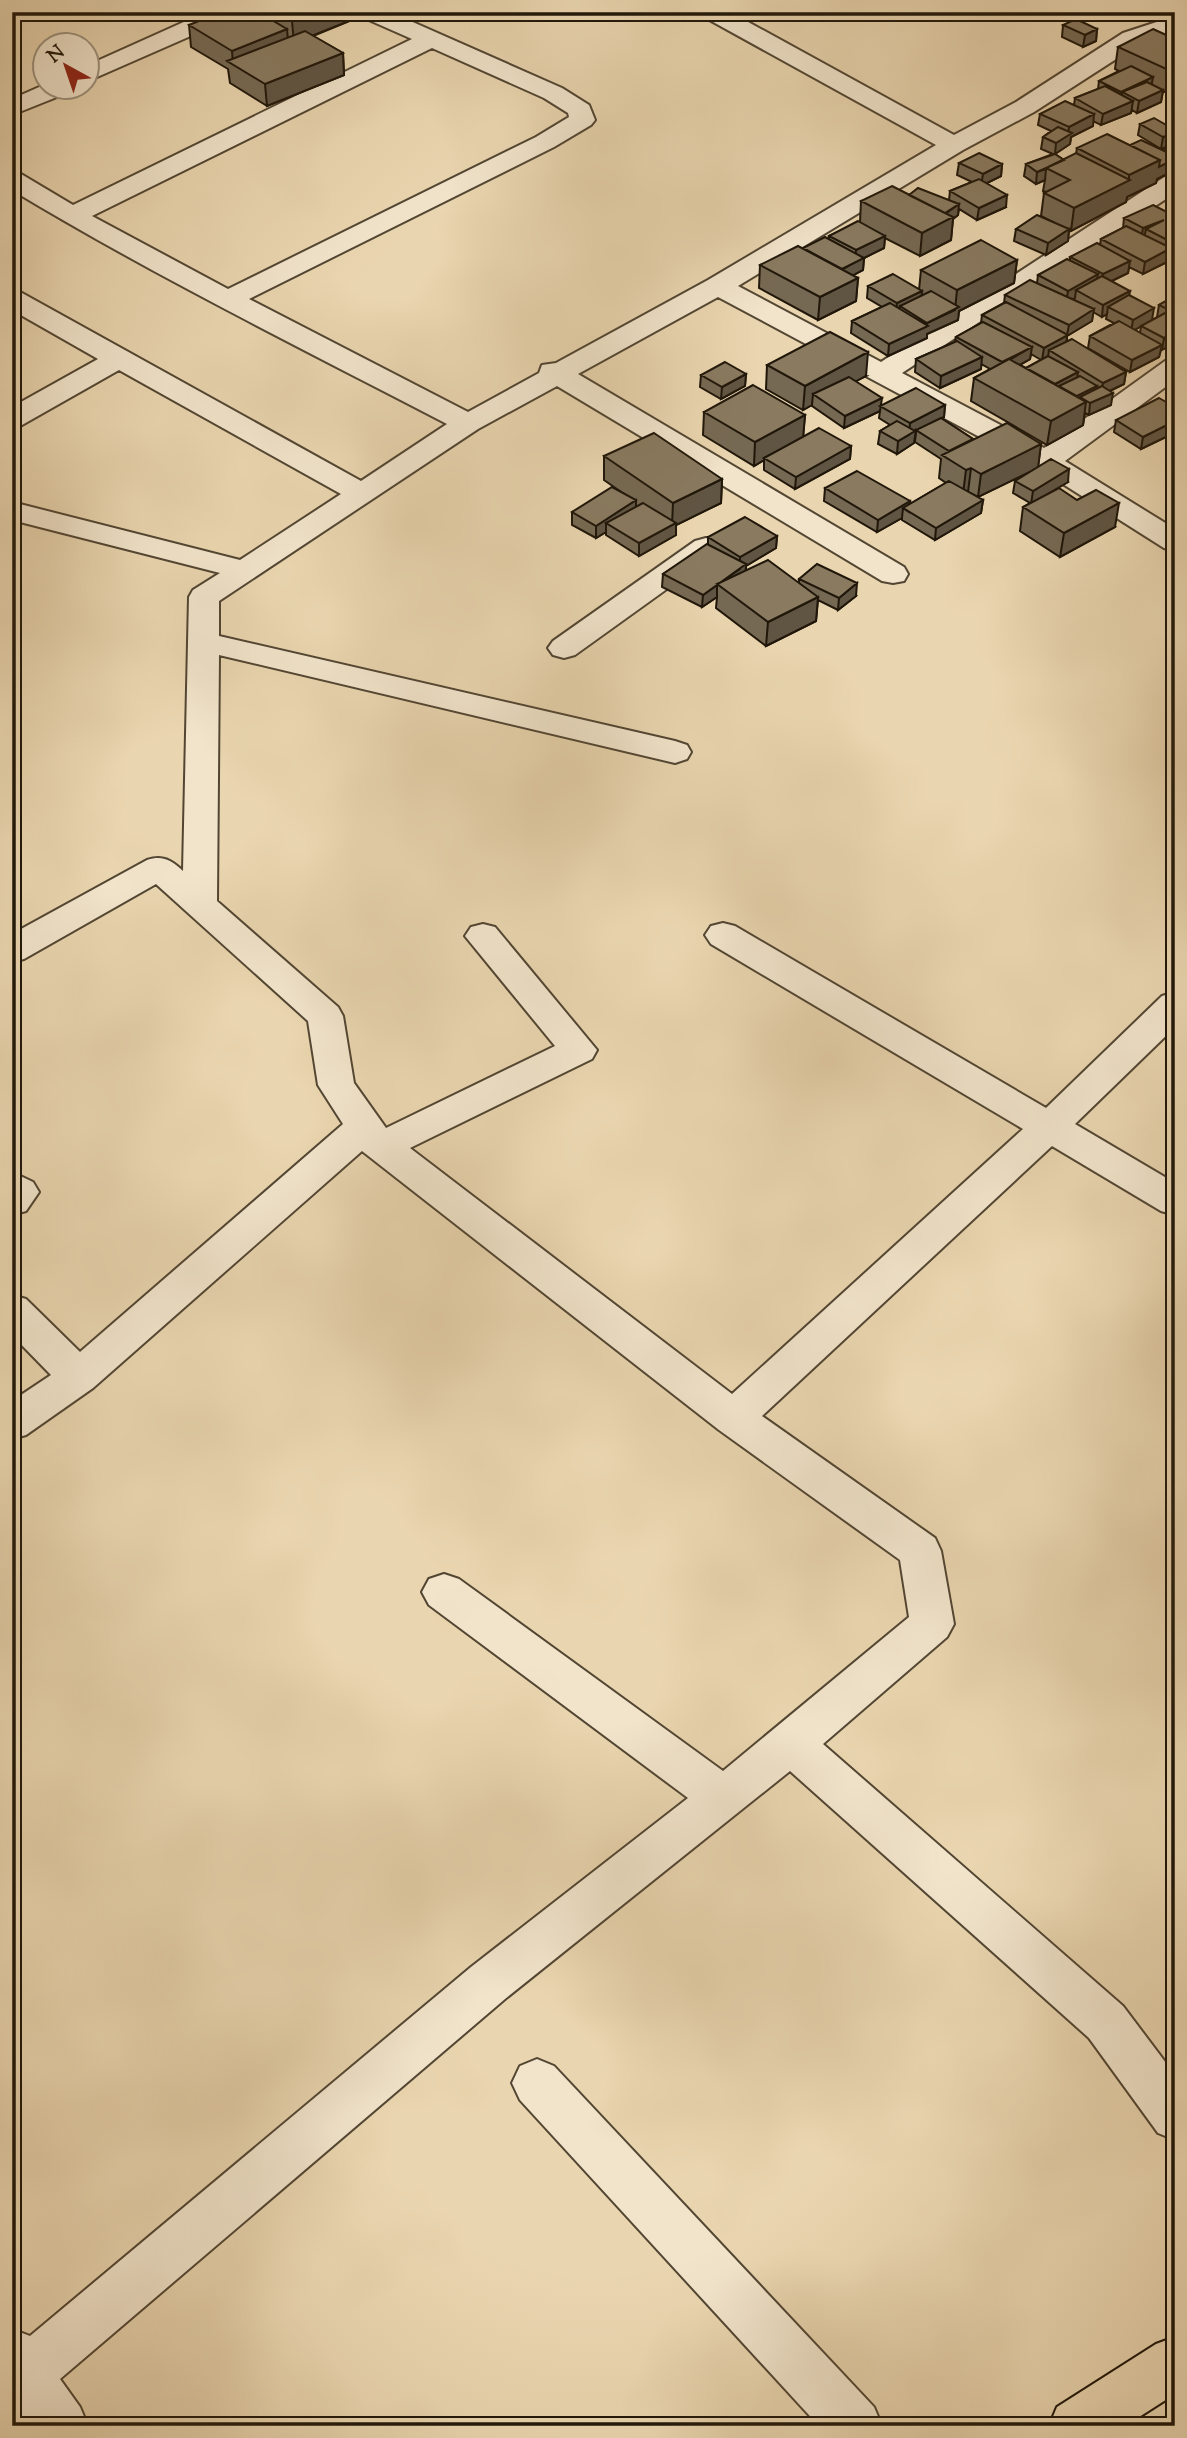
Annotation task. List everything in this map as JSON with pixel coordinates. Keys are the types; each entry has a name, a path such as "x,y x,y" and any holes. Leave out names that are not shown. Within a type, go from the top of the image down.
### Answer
{"main road":[{"path":"1076,2426 1175,2363"}],"street":[{"path":"102,68 226,12"},
{"path":"227,300 545,142 582,120 580,110 553,93 370,12"},
{"path":"712,12 954,145"},
{"path":"200,903 204,597 468,423 718,286 954,145 1025,107 1132,38 1175,23"},
{"path":"71,216 430,40"},
{"path":"12,108 32,99"},
{"path":"12,179 71,216 227,300 468,423"},
{"path":"883,373 1175,181"},
{"path":"718,286 1046,461 1175,542"},
{"path":"12,299 361,493"},
{"path":"12,419 118,359"},
{"path":"1046,461 1175,367"},
{"path":"555,373 749,517 893,574"},
{"path":"12,511 244,570"},
{"path":"564,648 749,517"},
{"path":"204,642 675,752"},
{"path":"12,950 159,869 325,1016 336,1084 373,1136 733,1418 919,1551 932,1624 790,1744 488,1983 19,2365 61,2426"},
{"path":"723,935 1175,1201"},
{"path":"12,1423 79,1377 373,1136 579,1050 483,936"},
{"path":"733,1418 1049,1128 1175,1005"},
{"path":"12,1186 20,1192 12,1201"},
{"path":"12,1310 79,1377"},
{"path":"444,1592 723,1797"},
{"path":"790,1744 1106,2022 1175,2116"},
{"path":"537,2083 855,2426"}],"building":[{"path":"221,12 258,12 287,29 232,51 189,25"},
{"path":"277,12 315,12 292,21"},
{"path":"1076,19 1097,29 1085,35 1063,25"},
{"path":"1153,29 1175,39 1175,73 1118,47"},
{"path":"305,31 343,53 265,84 227,61"},
{"path":"1131,66 1153,77 1121,92 1099,81"},
{"path":"1147,82 1163,90 1139,101 1122,92"},
{"path":"1105,86 1133,101 1103,114 1075,98"},
{"path":"1065,101 1094,114 1069,127 1040,114"},
{"path":"1154,118 1175,130 1175,133 1163,137 1140,124"},
{"path":"1058,127 1072,133 1056,143 1043,137"},
{"path":"1107,134 1160,160 1129,175 1077,148"},
{"path":"1141,140 1175,156 1175,159 1159,167 1160,160 1130,145"},
{"path":"1175,141 1175,153 1164,150"},
{"path":"979,153 1002,164 983,174 959,163"},
{"path":"1076,153 1130,180 1074,208 1044,193 1070,180 1046,168"},
{"path":"1055,154 1064,160 1037,172 1026,164"},
{"path":"979,179 1007,195 979,208 950,191"},
{"path":"892,186 953,217 922,233 861,201"},
{"path":"918,188 959,204 945,213 909,195"},
{"path":"1153,205 1175,216 1175,244 1146,229 1164,220 1143,228 1124,218"},
{"path":"1037,215 1069,229 1048,243 1016,229"},
{"path":"858,221 885,236 856,250 829,236"},
{"path":"1126,226 1171,248 1145,262 1101,239"},
{"path":"825,237 864,258 842,269 803,248"},
{"path":"981,240 1017,260 957,290 921,270"},
{"path":"1097,243 1130,261 1103,274 1070,257"},
{"path":"798,246 858,278 820,297 760,265"},
{"path":"1067,259 1098,274 1068,291 1038,275"},
{"path":"893,274 922,291 897,303 868,286"},
{"path":"1102,276 1130,291 1103,305 1076,290"},
{"path":"1030,280 1094,309 1069,325 1005,295"},
{"path":"931,291 959,307 927,323 900,306"},
{"path":"1129,295 1154,308 1133,320 1108,307"},
{"path":"1175,296 1175,313 1159,305"},
{"path":"1006,302 1068,335 1044,348 982,315"},
{"path":"890,303 928,326 889,344 852,321"},
{"path":"1167,312 1175,316 1175,332 1164,338 1141,326"},
{"path":"1119,321 1162,345 1132,360 1090,336"},
{"path":"983,322 1032,347 1002,362 956,337"},
{"path":"830,332 868,352 805,386 767,365"},
{"path":"1072,339 1126,372 1103,383 1049,350"},
{"path":"957,341 982,357 941,376 916,359"},
{"path":"1048,356 1078,372 1055,384 1026,368"},
{"path":"1009,359 1086,402 1051,421 974,378"},
{"path":"725,362 746,374 722,387 701,375"},
{"path":"1080,376 1097,386 1077,396 1059,386"},
{"path":"849,377 882,398 845,416 813,394"},
{"path":"753,385 805,415 755,442 704,412"},
{"path":"1102,386 1113,393 1090,403 1080,397"},
{"path":"916,388 945,405 910,423 880,406"},
{"path":"1159,398 1175,407 1175,421 1143,437 1116,420"},
{"path":"941,418 973,439 949,451 916,430"},
{"path":"897,421 915,431 898,441 880,431"},
{"path":"1007,423 1041,444 981,474 971,468 966,470 942,455"},
{"path":"819,428 851,446 796,477 764,458"},
{"path":"654,433 722,479 673,503 604,456"},
{"path":"1051,459 1069,469 1033,491 1015,481"},
{"path":"857,471 910,501 878,520 825,488"},
{"path":"949,481 983,500 936,528 903,508"},
{"path":"612,487 636,500 596,526 572,512"},
{"path":"1059,488 1077,500 1096,490 1119,503 1064,533 1023,507"},
{"path":"643,503 676,523 639,543 606,523"},
{"path":"745,517 777,536 740,557 708,537"},
{"path":"707,544 746,564 703,595 663,574"},
{"path":"768,560 818,597 768,622 717,584"},
{"path":"817,564 857,583 839,598 799,579"}]}
